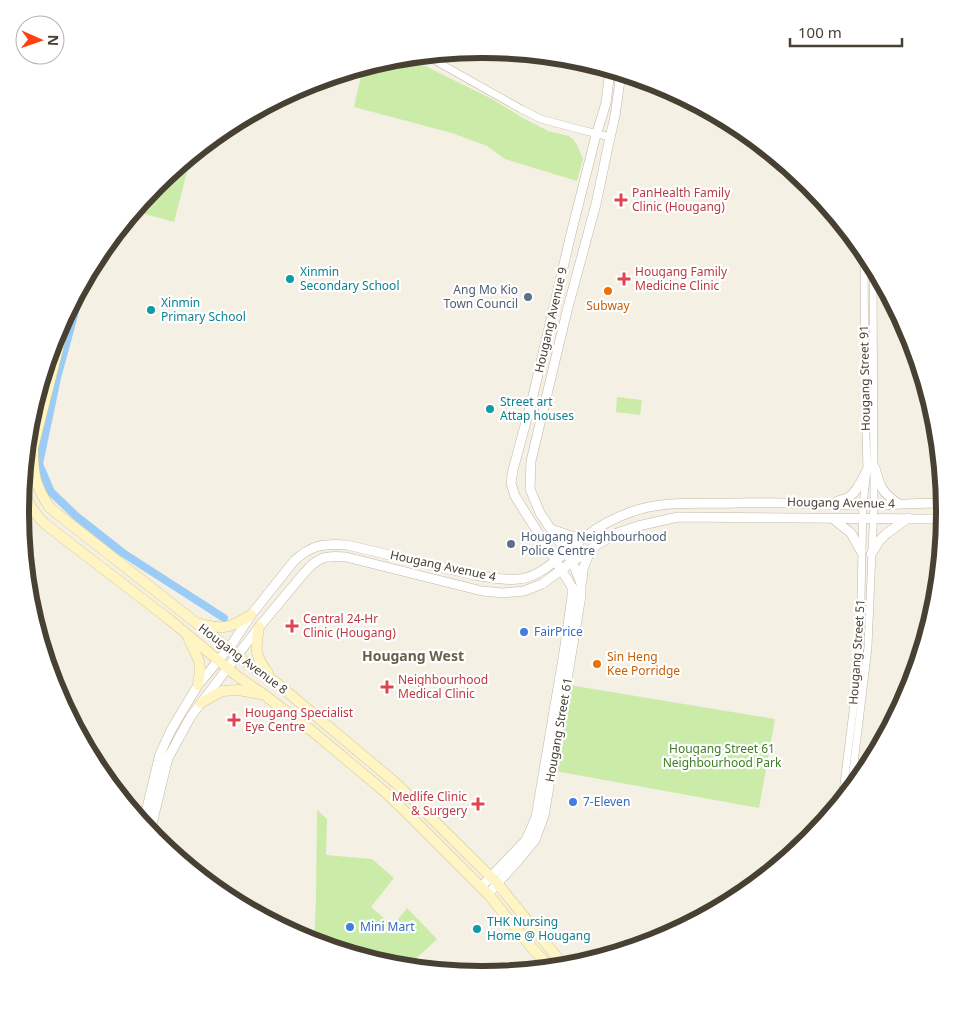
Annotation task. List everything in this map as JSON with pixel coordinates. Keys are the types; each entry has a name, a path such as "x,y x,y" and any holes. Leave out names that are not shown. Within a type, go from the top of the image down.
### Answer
{"main road":[{"name":"Hougang Avenue 8","path":"34,442 55,360"},
{"name":"Hougang Avenue 8","path":"33,453 33,468 37,486 50,508 233,652 273,680 397,784 494,880 558,959"},
{"name":"Hougang Avenue 8","path":"29,505 45,524 170,620 228,668 312,731 385,792 484,890 545,962"},
{"path":"195,622 226,628 251,615"},
{"path":"259,626 256,650 261,663 273,680"},
{"path":"186,634 199,661 198,685"},
{"path":"201,703 222,691 238,690 263,694"}],"street":[{"path":"435,61 521,110 541,119 610,136"},
{"name":"Hougang Avenue 9","path":"556,560 515,496 511,483 570,238 606,103 609,77"},
{"name":"Hougang Avenue 9","path":"566,552 540,513 530,489 531,461 567,312 596,204 617,109 620,80"},
{"name":"Hougang Street 91","path":"864,267 864,388 874,504"},
{"name":"Hougang Street 91","path":"863,504 871,469 873,281"},
{"path":"833,504 854,493 871,469 885,493 899,504"},
{"name":"Hougang Avenue 4","path":"152,823 168,758 191,716 228,668 233,652 251,615 301,554 316,546 329,544 347,545 459,572 493,578 520,580 541,570 584,537 606,523 633,512 661,505 773,502 833,504 936,503"},
{"name":"Hougang Street 51","path":"844,786 860,654 863,504"},
{"name":"Hougang Street 51","path":"853,774 868,647 874,504"},
{"name":"Hougang Avenue 4","path":"145,815 160,754 198,685 218,660 233,652 259,626 312,565 320,559 332,556 346,557 482,591 503,593 524,590 542,584 592,548 617,533 678,517 936,519"},
{"path":"832,518 851,533 861,551"},
{"path":"871,554 886,534 908,518"},
{"path":"551,529 571,536 584,537"},
{"path":"541,570 546,562 545,543"},
{"path":"577,585 592,548"},
{"name":"Hougang Street 61","path":"484,890 526,840 536,817 572,596 577,585 572,562 566,552"},
{"path":"556,560 562,570 577,585"},
{"path":"547,581 577,585"}],"green space":[{"path":"419,63 492,99 548,131 569,136 577,145 583,159 577,181 505,159 487,146 452,133 354,107 361,75"},
{"path":"188,167 174,222 141,213"},
{"path":"617,397 642,400 640,415 616,412"},
{"name":"Hougang Street 61 Neighbourhood Park","path":"569,685 775,719 759,808 555,771"},
{"path":"317,810 327,819 326,855 372,859 394,878 371,907 393,926 407,908 437,939 414,960 337,942 314,933"}],"waterway":[{"path":"74,315 57,378 39,464 51,492 76,516 123,553 224,618"}],"place":[{"name":"PanHealth Family Clinic (Hougang)","path":"621,200"},
{"name":"Xinmin Secondary School","path":"290,279"},
{"name":"Hougang Family Medicine Clinic","path":"624,279"},
{"name":"Subway","path":"608,291"},
{"name":"Ang Mo Kio Town Council","path":"528,297"},
{"name":"Xinmin Primary School","path":"151,310"},
{"name":"Street art Attap houses","path":"490,409"},
{"name":"Hougang Neighbourhood Police Centre","path":"511,544"},
{"name":"Central 24-Hr Clinic (Hougang)","path":"292,626"},
{"name":"FairPrice","path":"524,632"},
{"name":"Sin Heng Kee Porridge","path":"597,664"},
{"name":"Neighbourhood Medical Clinic","path":"387,687"},
{"name":"Hougang Specialist Eye Centre","path":"234,720"},
{"name":"7-Eleven","path":"573,802"},
{"name":"Medlife Clinic & Surgery","path":"478,804"},
{"name":"Mini Mart","path":"350,927"},
{"name":"THK Nursing Home @ Hougang","path":"477,929"}],"district":[{"name":"Hougang West","path":"413,656"}]}
